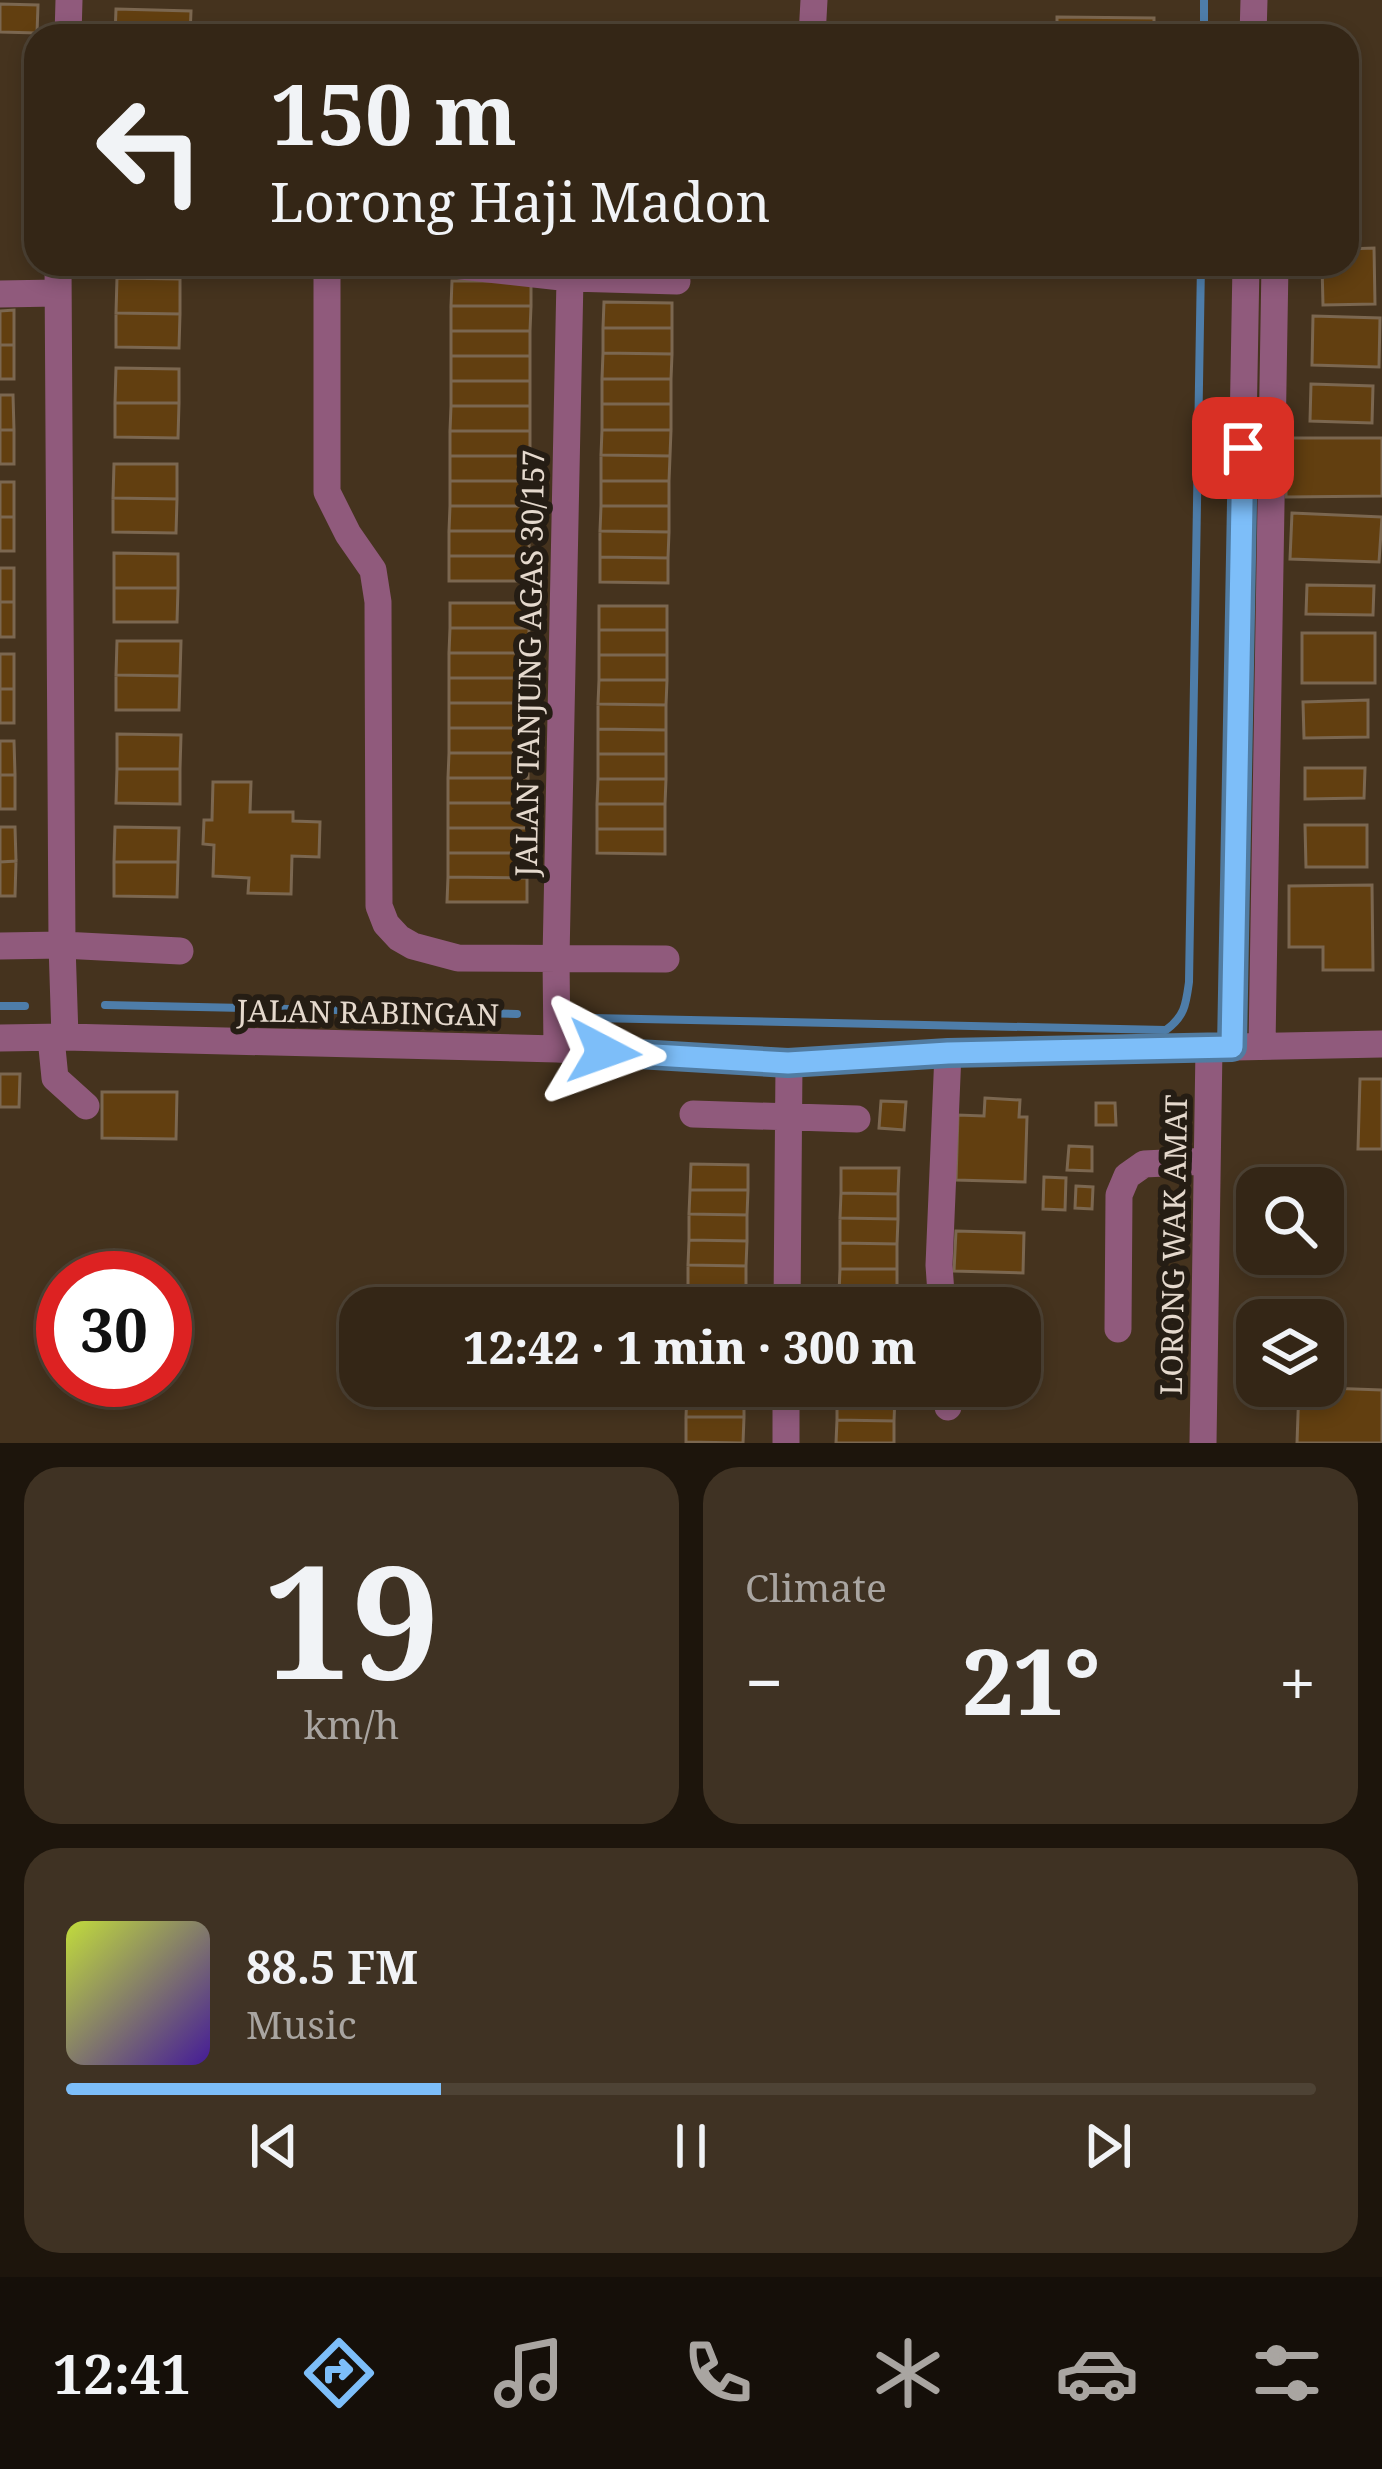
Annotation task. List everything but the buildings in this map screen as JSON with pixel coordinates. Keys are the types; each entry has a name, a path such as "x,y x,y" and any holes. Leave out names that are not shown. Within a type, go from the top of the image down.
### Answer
{"street":[{"path":"327,276 327,492 373,570 378,602 380,906 386,925 413,946 458,958 666,959"},
{"path":"552,276 676,281"},
{"name":"LORONG WAK AMAT","path":"1203,1443 1207,1161 1220,1047 1246,276"},
{"path":"1262,1046 1275,276"},
{"path":"0,294 58,278 62,945 55,1078 86,1106"},
{"name":"JALAN TANJUNG AGAS 30/157","path":"557,1049 570,278"},
{"path":"0,946 180,951"},
{"name":"JALAN RABINGAN","path":"0,1038 557,1049 788,1063 948,1053 1382,1043"},
{"path":"941,1287 948,1053"},
{"path":"787,1287 788,1063"},
{"path":"693,1114 856,1118"},
{"path":"1118,1329 1120,1196 1127,1176 1144,1164 1207,1161"},
{"path":"786,1407 786,1443"}],"waterway":[{"path":"1204,0 1204,24"},
{"path":"591,1018 1166,1030 1177,1020 1189,982 1201,276"},
{"path":"105,1005 517,1014"},
{"path":"0,1006 25,1006"}],"route":[{"path":"604,1052 788,1063 948,1053 1232,1047 1243,448"}]}
